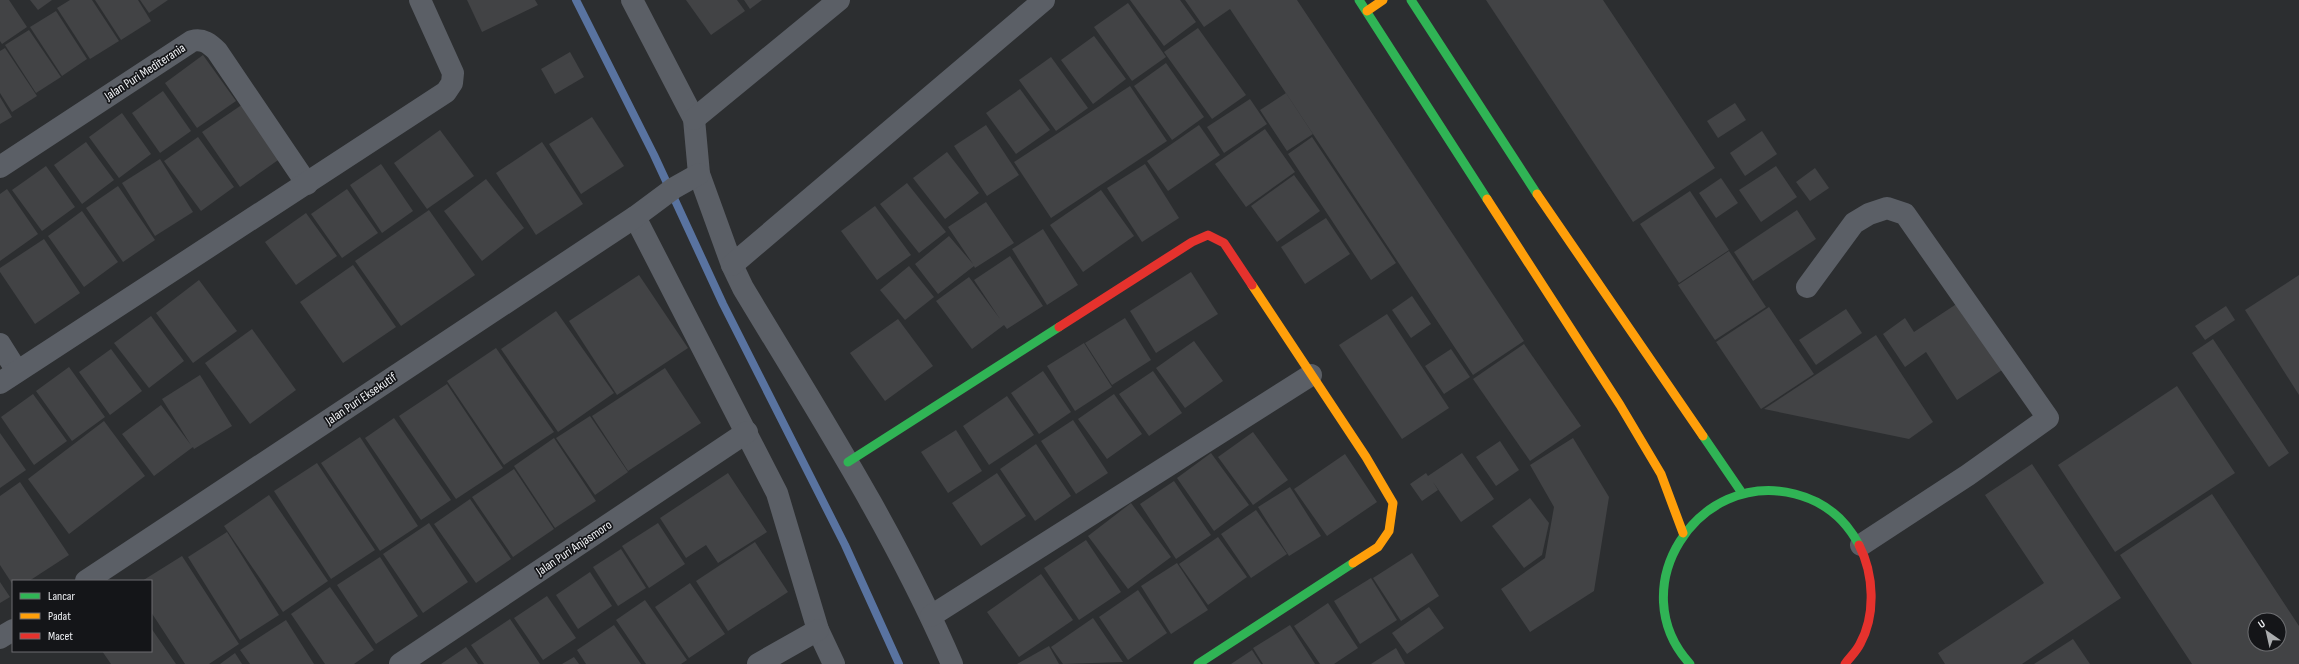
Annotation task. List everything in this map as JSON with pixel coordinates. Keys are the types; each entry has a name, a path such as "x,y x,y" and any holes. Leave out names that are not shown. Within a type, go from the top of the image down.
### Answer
{"street":[{"path":"0,344 9,377 446,92 450,87 453,73 450,62 420,0"},
{"path":"632,0 694,119 699,174 732,265 743,288 848,462 931,616 952,664"},
{"path":"694,119 839,0"},
{"path":"732,265 1044,0"},
{"path":"1359,0 1620,405 1661,474 1683,533"},
{"path":"1367,11 1383,0"},
{"path":"1411,0 1525,176 1742,493"},
{"name":"Jalan Puri Mediterania","path":"0,167 192,41 201,40 217,51 307,184"},
{"name":"Jalan Puri Eksekutif","path":"88,580 640,214 672,190 699,174"},
{"path":"1807,287 1854,223 1869,214 1887,208 1905,214 2048,418 1968,476 1861,545"},
{"path":"640,214 777,493 818,630 834,664"},
{"path":"848,462 1192,242 1208,235 1224,243 1311,376 1366,456 1393,503 1389,531 1378,546 1198,664"},
{"path":"931,616 1311,376"},
{"name":"Jalan Puri Anjasmoro","path":"400,664 747,432"},
{"path":"1684,662 1668,630 1662,596 1668,563 1683,533 1709,508 1742,493 1776,490 1810,498 1840,517 1861,545 1872,578 1871,612 1860,645 1845,664"},
{"path":"758,664 818,630"},
{"path":"0,638 12,631"},
{"path":"1860,645 1862,658"}],"building":[{"path":"0,0 9,0 27,27 2,44 0,41"},
{"path":"30,0 52,0 38,10"},
{"path":"70,0 92,0 119,41 90,59 57,8"},
{"path":"95,0 138,0 151,21 121,40"},
{"path":"140,0 168,0 149,13"},
{"path":"467,0 535,0 538,5 482,32"},
{"path":"686,0 737,0 745,11 711,35"},
{"path":"744,0 762,0 750,9"},
{"path":"1130,0 1180,0 1196,22 1164,46"},
{"path":"1185,0 1297,0 1524,341 1473,375 1230,9 1204,27"},
{"path":"1486,0 1603,0 1715,168 1633,222"},
{"path":"1128,3 1166,57 1132,81 1094,27"},
{"path":"56,11 87,59 62,76 30,27"},
{"path":"1198,28 1246,95 1212,119 1164,52"},
{"path":"29,30 61,77 36,93 5,45"},
{"path":"1094,36 1126,79 1093,104 1061,60"},
{"path":"5,48 37,96 12,112 0,93 0,51"},
{"path":"570,52 584,77 555,94 541,69"},
{"path":"203,55 236,101 197,128 165,83"},
{"path":"1051,57 1088,108 1056,131 1019,80"},
{"path":"1166,63 1204,117 1172,140 1134,86"},
{"path":"1130,86 1167,141 1051,218 1014,162"},
{"path":"1020,89 1050,130 1016,154 986,113"},
{"path":"163,91 191,131 160,153 132,113"},
{"path":"1286,93 1313,134 1287,151 1260,110"},
{"path":"0,97 12,117 0,124"},
{"path":"1250,99 1267,124 1224,153 1207,127"},
{"path":"1735,103 1746,120 1718,138 1707,121"},
{"path":"243,104 281,158 240,187 202,132"},
{"path":"122,113 151,154 119,178 89,137"},
{"path":"592,117 624,166 581,194 549,144"},
{"path":"986,125 1019,175 987,196 954,146"},
{"path":"1199,125 1220,155 1168,191 1147,161"},
{"path":"1265,129 1295,172 1246,207 1215,164"},
{"path":"440,130 474,176 427,209 394,163"},
{"path":"1762,131 1777,154 1745,176 1730,153"},
{"path":"198,137 234,187 201,211 164,161"},
{"path":"1312,137 1396,263 1371,280 1288,154"},
{"path":"86,142 114,180 82,204 54,165"},
{"path":"542,142 583,204 536,235 496,173"},
{"path":"947,152 979,193 945,219 913,178"},
{"path":"160,159 193,212 155,236 122,183"},
{"path":"381,164 413,211 382,233 350,185"},
{"path":"1145,164 1179,218 1142,242 1107,188"},
{"path":"46,166 75,207 42,231 12,190"},
{"path":"1776,166 1797,197 1761,222 1739,190"},
{"path":"1815,168 1829,188 1810,201 1796,182"},
{"path":"1294,175 1320,211 1277,242 1251,206"},
{"path":"1721,178 1738,203 1716,218 1699,193"},
{"path":"486,179 524,228 482,261 444,211"},
{"path":"907,183 946,232 919,253 880,204"},
{"path":"118,186 155,240 123,262 86,208"},
{"path":"7,189 38,234 0,261 0,194"},
{"path":"347,189 378,233 342,258 311,214"},
{"path":"1101,190 1134,236 1083,272 1050,225"},
{"path":"1690,191 1729,250 1679,283 1640,224"},
{"path":"986,202 1014,243 975,268 974,266 938,294 915,264 949,236 973,264 948,227"},
{"path":"875,206 911,255 877,280 841,231"},
{"path":"429,210 475,275 401,326 355,261"},
{"path":"1797,210 1816,239 1753,281 1734,252"},
{"path":"82,211 118,262 84,287 48,236"},
{"path":"306,213 337,256 296,285 265,242"},
{"path":"1326,218 1350,254 1305,284 1281,247"},
{"path":"1043,229 1078,285 1047,305 1012,249"},
{"path":"44,239 80,293 35,324 0,272 0,268"},
{"path":"1729,251 1766,307 1715,340 1678,285"},
{"path":"1010,256 1043,306 1007,329 1004,325 972,349 936,301 969,277 1000,319 974,280"},
{"path":"353,265 396,327 343,363 300,302"},
{"path":"909,266 934,297 905,320 880,290"},
{"path":"1191,272 1218,314 1156,353 1130,311"},
{"path":"639,275 688,348 617,395 569,321"},
{"path":"2299,275 2299,395 2245,310"},
{"path":"199,280 237,331 193,363 156,313"},
{"path":"1412,296 1431,324 1411,338 1392,310"},
{"path":"1958,303 2002,370 1957,400 1926,352 1905,367 1883,334 1905,318 1914,332"},
{"path":"2226,306 2235,320 2205,340 2195,326"},
{"path":"1769,307 1814,374 1761,409 1716,342"},
{"path":"1846,309 1862,333 1816,365 1799,340"},
{"path":"556,311 614,393 558,432 501,349"},
{"path":"1387,314 1449,408 1402,439 1339,345"},
{"path":"151,316 184,361 149,388 114,343"},
{"path":"1125,318 1151,360 1112,385 1085,343"},
{"path":"898,319 933,366 885,401 850,353"},
{"path":"252,329 296,390 250,424 205,363"},
{"path":"1876,335 1933,422 1909,439 1764,409"},
{"path":"2213,339 2289,453 2269,467 2192,353"},
{"path":"1194,341 1223,381 1185,408 1156,368"},
{"path":"1084,343 1112,387 1075,411 1047,366"},
{"path":"1524,344 1581,426 1530,461 1473,379"},
{"path":"496,348 554,432 504,465 447,381"},
{"path":"111,349 142,391 110,415 79,372"},
{"path":"1451,349 1470,377 1444,394 1425,366"},
{"path":"69,367 105,417 72,441 36,391"},
{"path":"665,368 701,423 628,471 592,416"},
{"path":"1043,371 1071,412 1039,434 1011,393"},
{"path":"1153,371 1182,413 1149,436 1119,394"},
{"path":"200,375 232,426 194,449 193,447 154,476 122,434 161,405 191,445 162,399"},
{"path":"447,384 503,468 456,499 399,416"},
{"path":"2177,386 2235,473 2115,552 2058,465"},
{"path":"33,394 67,441 34,465 1,417"},
{"path":"1114,394 1142,434 1107,459 1078,419"},
{"path":"1007,396 1034,435 989,465 963,426"},
{"path":"590,416 628,472 595,495 556,438"},
{"path":"394,418 451,500 421,520 365,438"},
{"path":"1073,420 1108,473 1076,494 1041,441"},
{"path":"104,421 145,476 69,534 28,479"},
{"path":"956,430 982,471 948,493 921,452"},
{"path":"1253,432 1288,480 1253,505 1218,457"},
{"path":"0,433 26,470 0,488"},
{"path":"360,437 418,526 380,551 321,463"},
{"path":"554,438 596,501 555,528 514,466"},
{"path":"1573,438 1609,497 1594,591 1530,632 1501,589 1545,558 1554,507 1530,465"},
{"path":"1500,441 1519,470 1496,486 1476,457"},
{"path":"1036,444 1071,496 1035,521 1000,469"},
{"path":"1211,453 1249,505 1214,531 1177,478"},
{"path":"1462,453 1494,499 1461,522 1433,482 1438,490 1422,501 1410,484 1426,473 1428,476"},
{"path":"1345,454 1377,502 1327,536 1294,489"},
{"path":"317,463 375,550 331,579 274,491"},
{"path":"2032,464 2121,598 2022,664 1945,664 1938,653 2044,583 1985,495"},
{"path":"514,469 554,529 513,557 472,497"},
{"path":"728,473 767,532 718,563 706,545 686,558 660,518"},
{"path":"997,473 1026,516 981,546 952,503"},
{"path":"1174,481 1211,535 1176,559 1140,504"},
{"path":"20,482 69,555 31,580 12,580 12,583 0,565 0,496"},
{"path":"1290,487 1321,536 1289,556 1258,507"},
{"path":"2212,494 2299,626 2299,664 2192,664 2120,555"},
{"path":"269,495 328,581 283,612 224,526"},
{"path":"1530,498 1549,523 1542,555 1524,568 1492,526"},
{"path":"470,499 511,559 476,583 434,524"},
{"path":"1131,503 1171,557 1128,589 1088,536"},
{"path":"1256,510 1287,554 1251,578 1221,534"},
{"path":"429,523 468,582 423,613 383,554"},
{"path":"658,523 685,564 649,588 622,546"},
{"path":"227,532 279,615 240,640 188,557"},
{"path":"1218,537 1247,577 1208,605 1179,564"},
{"path":"1086,540 1121,592 1079,620 1044,568"},
{"path":"755,542 788,592 728,631 696,581"},
{"path":"621,549 646,588 618,606 593,567"},
{"path":"1412,553 1439,596 1401,621 1373,578"},
{"path":"182,556 239,644 209,664 185,664 152,614 152,580 144,580"},
{"path":"380,557 418,616 376,644 337,585"},
{"path":"1177,563 1208,610 1171,634 1141,586"},
{"path":"590,572 612,606 578,629 556,595"},
{"path":"1041,574 1073,620 1019,657 987,612"},
{"path":"1371,578 1397,620 1360,644 1334,601"},
{"path":"0,582 10,597 0,603"},
{"path":"690,583 725,634 689,658 655,607"},
{"path":"330,587 374,650 354,664 325,664 291,614"},
{"path":"1138,590 1167,633 1128,660 1099,617"},
{"path":"547,596 576,638 543,660 514,618"},
{"path":"645,600 687,660 681,664 646,664 616,620"},
{"path":"1328,603 1358,648 1334,664 1320,664 1294,626"},
{"path":"1429,607 1444,628 1407,654 1392,633"},
{"path":"1093,618 1123,662 1063,664 1051,647"},
{"path":"510,619 540,664 484,664 471,645"},
{"path":"286,620 314,664 250,664 240,650"},
{"path":"614,625 641,664 586,664 577,650"},
{"path":"1290,625 1315,664 1263,664 1253,648"},
{"path":"152,629 176,664 111,664 103,652 152,652"},
{"path":"2073,639 2090,664 2034,664"},
{"path":"1049,646 1059,664 1017,664"},
{"path":"466,647 478,664 441,664"},
{"path":"1396,648 1405,664 1371,664"},
{"path":"1252,650 1261,664 1231,664"},
{"path":"235,653 242,664 220,664"},
{"path":"574,657 579,664 562,664"}],"waterway":[{"path":"576,0 654,155 723,304 845,545 899,664"}],"traffic: fast":[{"path":"1359,0 1487,199"},
{"path":"1411,0 1537,194"},
{"path":"848,462 1059,327"},
{"path":"1703,436 1742,493"},
{"path":"1690,664 1671,634 1664,602 1667,571 1680,542 1701,517 1728,499 1760,491 1795,494 1815,501 1832,512 1847,527 1859,545"},
{"path":"1198,664 1353,563"}],"traffic: slow":[{"path":"1367,11 1383,0"},
{"path":"1537,194 1703,436"},
{"path":"1487,199 1620,405 1661,474 1683,533"},
{"path":"1252,285 1366,457 1393,503 1389,531 1378,547 1353,563"}],"traffic: jam":[{"path":"1059,327 1192,242 1208,235 1224,243 1252,285"},
{"path":"1845,664 1860,644 1869,620 1871,608 1868,569 1859,545"}]}
